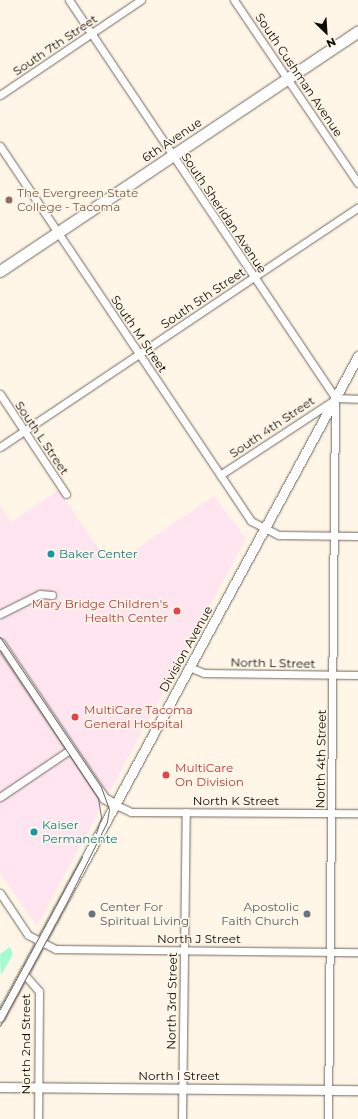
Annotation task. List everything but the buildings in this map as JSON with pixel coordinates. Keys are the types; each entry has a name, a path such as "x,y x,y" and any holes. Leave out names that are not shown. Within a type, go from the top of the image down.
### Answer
{"main road":[{"name":"6th Avenue","path":"0,271 358,31"},
{"name":"Division Avenue","path":"0,1016 116,805 358,356"},
{"path":"0,643 104,798 116,805"},
{"name":"North I Street","path":"0,1087 358,1090"}],"street":[{"name":"South Sheridan Avenue","path":"69,0 335,398"},
{"name":"South 7th Street","path":"0,95 141,0"},
{"name":"South Cushman Avenue","path":"234,0 358,183"},
{"name":"South M Street","path":"0,146 251,521 279,536 358,536"},
{"name":"South 5th Street","path":"0,447 358,207"},
{"name":"South L Street","path":"0,394 66,494"},
{"path":"335,398 358,398"},
{"name":"South 4th Street","path":"220,475 335,398"},
{"name":"North 4th Street","path":"328,1119 335,398"},
{"path":"0,614 40,594 52,595"},
{"name":"North L Street","path":"190,667 205,673 358,675"},
{"path":"0,797 71,749"},
{"name":"North K Street","path":"116,805 130,812 358,813"},
{"name":"North 3rd Street","path":"182,1119 186,812"},
{"name":"North J Street","path":"0,893 28,935 41,943 56,949 358,952"},
{"name":"North 2nd Street","path":"24,974 39,991 37,1087 38,1119"}],"shaded area":[{"name":"MultiCare Tacoma General Hospital","path":"59,490 106,560 120,551 125,557 214,496 246,539 37,926 0,874 0,505 11,522"}],"green space":[{"path":"10,947 13,954 1,975 0,954"}],"tram line":[{"path":"0,637 101,787 109,809 107,822 68,900 0,1026"},
{"path":"0,650 98,798 101,818 96,833"},
{"path":"0,1009 82,857"}],"place":[{"name":"The Evergreen State College - Tacoma","path":"9,200"},
{"name":"Baker Center","path":"51,554"},
{"name":"Mary Bridge Children's Health Center","path":"177,611"},
{"name":"MultiCare Tacoma General Hospital","path":"75,717"},
{"name":"MultiCare On Division","path":"166,775"},
{"name":"Kaiser Permanente","path":"34,832"},
{"name":"Center For Spiritual Living","path":"92,914"},
{"name":"Apostolic Faith Church","path":"307,914"}]}
